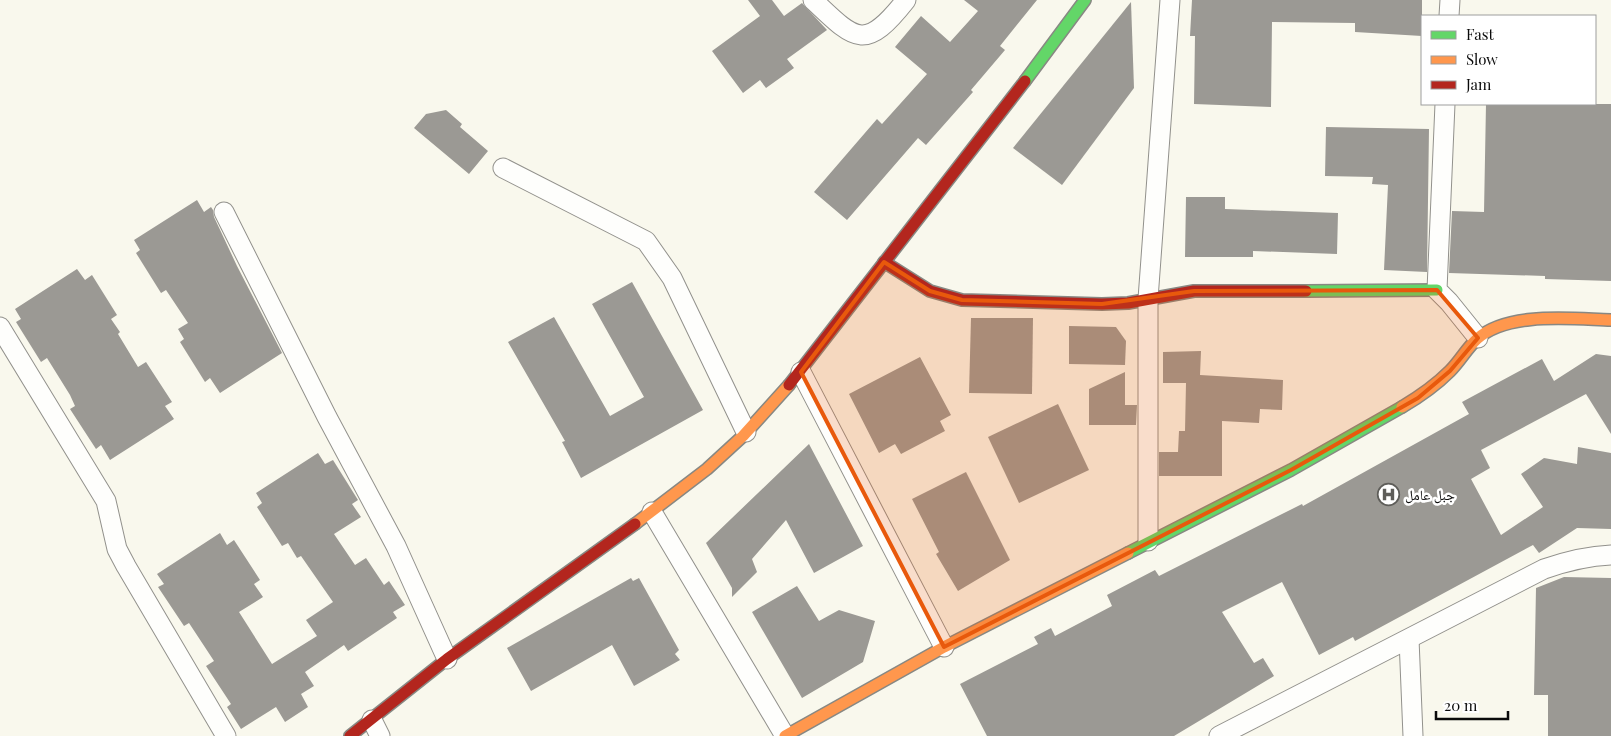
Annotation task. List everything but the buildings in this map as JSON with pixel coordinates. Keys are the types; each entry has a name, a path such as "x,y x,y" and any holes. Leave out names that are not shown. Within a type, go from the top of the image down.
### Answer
{"street":[{"path":"813,0 849,33 861,36 879,30 888,23 906,0"},
{"path":"350,736 376,728 447,659 652,512 707,469 746,432 801,372 884,262 986,134 1085,0"},
{"path":"1148,541 1148,299 1170,0"},
{"path":"1449,15 1450,0"},
{"path":"1437,290 1445,105"},
{"path":"503,168 646,241 672,278 746,432"},
{"path":"224,212 327,417 396,546 447,659"},
{"path":"884,262 930,291 962,300 1102,304 1194,291 1437,290 1450,302 1478,338"},
{"path":"652,512 785,736 944,647 1148,541 1291,470 1418,398 1450,371 1478,338 1496,328 1529,321 1611,320"},
{"path":"0,327 106,501 117,548 126,566 226,736"},
{"path":"801,372 944,647"},
{"path":"1220,736 1544,570 1576,559 1611,555"},
{"path":"1409,639 1413,736"}],"highlighted area":[{"path":"884,262 930,291 962,300 1102,304 1194,291 1437,290 1478,338 1450,371 1418,398 1291,470 944,647 801,372"}],"traffic: fast":[{"path":"1025,81 1085,0"},
{"path":"1306,291 1437,290"},
{"path":"1128,553 1291,470 1402,407"}],"traffic: slow":[{"path":"1402,407 1439,381 1454,367 1473,343 1490,330 1523,320 1560,318 1611,320"},
{"path":"635,524 707,469 743,436 789,385"},
{"path":"785,736 944,647 1128,553"}],"traffic: jam":[{"path":"789,385 1025,81"},
{"path":"884,262 930,291 962,300 1102,304 1128,303 1194,291 1306,291"},
{"path":"350,736 447,659 635,524"}],"place":[{"name":"جبل عامل","path":"1389,494"}]}
